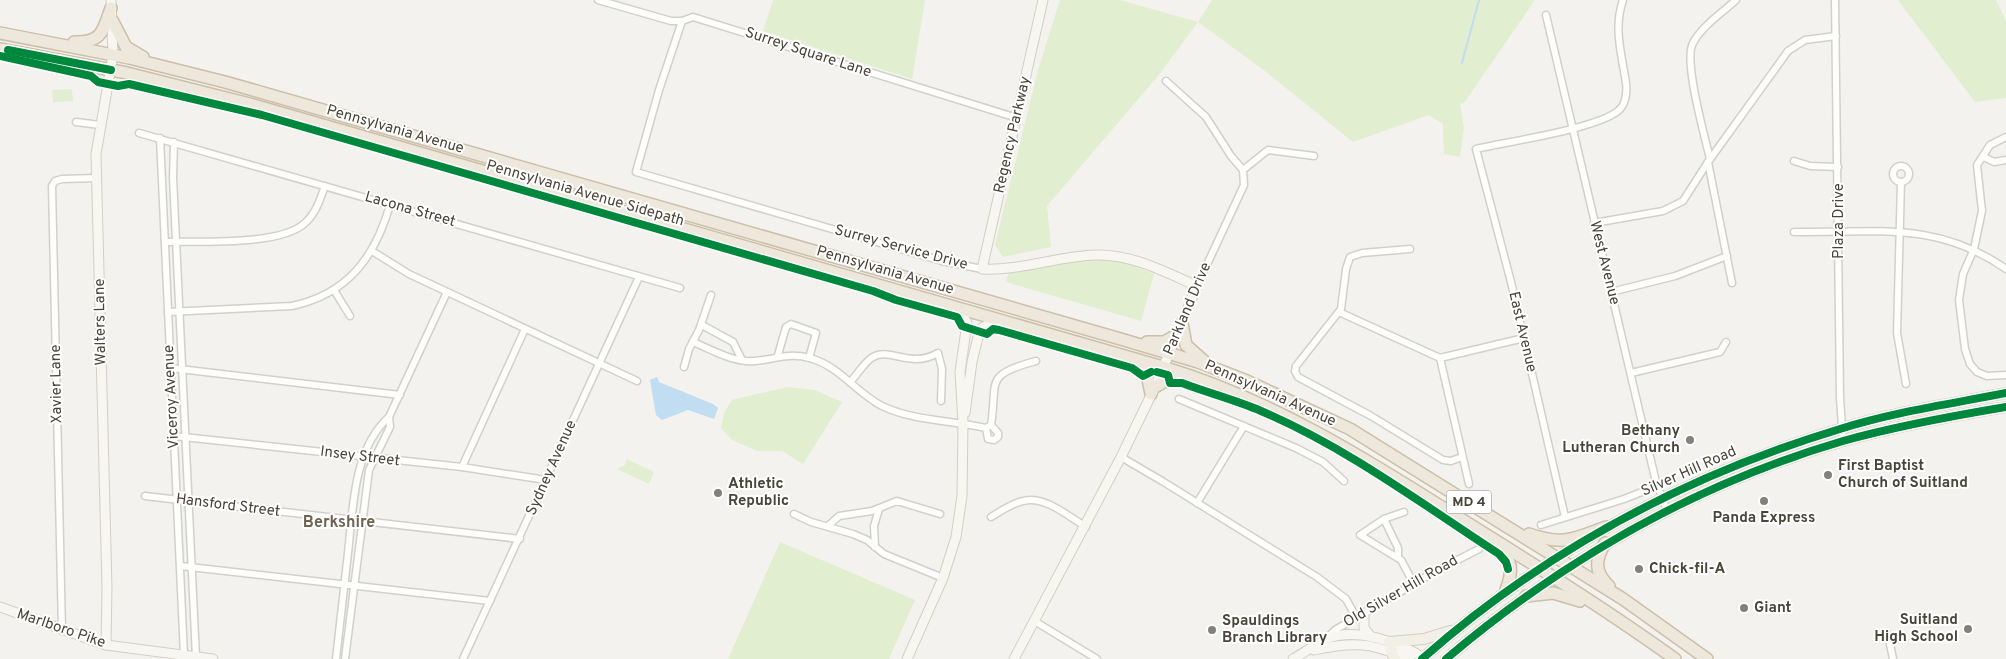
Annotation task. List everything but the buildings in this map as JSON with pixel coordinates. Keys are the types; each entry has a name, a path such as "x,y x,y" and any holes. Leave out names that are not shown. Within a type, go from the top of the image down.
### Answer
{"highway":[{"path":"44,41 83,42 95,39 102,31 111,4"},
{"path":"112,20 126,47 136,54 168,67"},
{"name":"Pennsylvania Avenue","path":"0,33 168,67 274,95 1169,353 1216,369 1287,398 1350,429 1623,599 1708,659"},
{"name":"Pennsylvania Avenue","path":"0,49 111,70 263,108 1163,367 1203,381 1264,405 1354,452 1553,577 1675,659"},
{"path":"1124,340 1158,343 1180,329 1188,348 1216,369"},
{"path":"1131,358 1147,374 1153,390 1172,378 1203,381"},
{"path":"1510,528 1542,539 1560,542 1606,527"},
{"path":"1482,532 1504,552 1510,562 1512,572 1506,590"},
{"path":"1604,543 1597,560 1598,574 1623,599"},
{"path":"1526,596 1546,593 1563,594 1576,598 1618,620"}],"main road":[{"name":"Silver Hill Road","path":"1424,659 1458,627 1506,590 1606,527 1662,498 1758,457 1840,429 2006,393"},
{"name":"Silver Hill Road","path":"1446,659 1526,596 1569,566 1604,543 1667,510 1762,469 1843,441 2006,406"},
{"path":"1392,651 1458,627"}],"street":[{"name":"Surrey Square Lane","path":"598,0 670,21 682,21 693,17 1017,118"},
{"name":"Regency Parkway","path":"982,269 1043,0"},
{"path":"1571,128 1608,117 1622,106 1626,85 1618,31 1623,0"},
{"path":"1732,283 1695,93 1689,51 1700,33 1736,0"},
{"name":"Plaza Drive","path":"1834,0 1839,232 1840,429 1843,441"},
{"name":"Walters Lane","path":"106,645 108,588 96,154 113,55 111,4"},
{"name":"West Avenue","path":"1546,15 1571,128 1658,486 1667,510"},
{"name":"Surrey Service Drive","path":"682,21 659,90 636,172 942,261 982,269 998,269 1087,255 1112,256 1136,261 1197,286"},
{"path":"1594,223 1663,211 1680,203 1689,194 1709,161 1778,63 1791,48 1807,39 1836,36"},
{"path":"1166,80 1206,117 1231,156 1243,170 1268,150 1314,156"},
{"path":"76,122 100,125"},
{"name":"East Avenue","path":"1565,517 1524,338 1476,149 1571,128"},
{"name":"Lacona Street","path":"139,133 680,288"},
{"path":"2006,136 1990,145 1984,157 1977,165 1982,206 1974,249 1963,274 1958,300 1968,358 1975,370 1993,377 2006,375"},
{"name":"Viceroy Avenue","path":"160,138 184,655"},
{"name":"Viceroy Avenue","path":"174,142 176,242 196,657"},
{"path":"1984,157 1991,161 2006,160"},
{"path":"1794,161 1810,166 1838,167"},
{"name":"Parkland Drive","path":"1014,659 1036,622 1086,527 1153,390 1197,286 1244,185 1243,170"},
{"name":"Xavier Lane","path":"62,630 52,186 54,181 62,178 97,178"},
{"path":"1901,182 1897,333 1906,384"},
{"path":"165,242 268,238 293,232 313,215 325,186"},
{"path":"168,312 292,306 308,302 334,290 361,266 372,251 383,232 390,204"},
{"path":"1794,232 1899,232 1938,236 1974,249 2006,269"},
{"path":"1410,249 1354,254 1348,259 1344,297 1339,312 1296,366 1295,371 1298,377 1371,416 1443,460 1451,461 1462,457"},
{"path":"372,251 402,270 447,292 638,381"},
{"path":"1611,292 1675,276 1727,256"},
{"name":"Sydney Avenue","path":"464,659 639,277"},
{"path":"334,290 350,316"},
{"path":"336,659 351,520 364,457 380,425 389,417 447,292"},
{"path":"684,367 692,342 702,325 712,295"},
{"path":"907,659 943,578 956,537 961,508 963,423 960,372 967,323 964,317 953,307"},
{"path":"1339,312 1440,358 1524,338"},
{"path":"778,355 786,327 791,324 816,333 809,358"},
{"path":"963,423 972,362 980,329 988,324 1018,326"},
{"path":"702,325 733,342 742,360"},
{"path":"462,467 525,329"},
{"path":"692,342 726,357 742,360 778,355 809,358 833,369 851,381 875,402 888,408 910,415 988,426 993,392 1001,375 1008,369 1036,361"},
{"path":"1631,373 1720,352 1726,342"},
{"path":"851,381 875,356 885,354 918,361 938,353 942,369 941,401"},
{"path":"1440,358 1469,484"},
{"path":"171,368 400,394"},
{"path":"1179,399 1323,462 1344,481"},
{"path":"345,659 369,470 390,427 389,417"},
{"path":"1197,504 1244,426"},
{"name":"Insey Street","path":"174,436 462,467 546,480"},
{"path":"1121,458 1336,589 1360,615 1364,628 1371,637"},
{"path":"1541,525 1658,486"},
{"name":"Hansford Street","path":"145,496 520,539"},
{"path":"991,517 1018,502 1034,500 1048,504 1086,527"},
{"path":"828,526 839,516 879,509 897,501 940,514"},
{"path":"875,547 874,526 879,509"},
{"path":"1404,512 1384,519 1360,535 1404,563 1414,584"},
{"path":"794,514 811,522 854,534 891,557 943,578"},
{"path":"1384,519 1398,548 1398,558"},
{"name":"Old Silver Hill Road","path":"1325,644 1335,630 1479,549"},
{"path":"181,566 354,584 490,601"},
{"name":"Marlboro Pike","path":"0,607 106,645 213,659"},
{"path":"1036,622 1097,659"},
{"path":"1888,634 1893,659"},
{"name":"Old Silver Hill Road","path":"1293,659 1307,651 1348,636 1371,637 1392,651 1410,659"},
{"name":"Old Silver Hill Road","path":"1325,644 1354,643 1424,659"}],"green space":[{"path":"773,0 925,0 912,79 763,31"},
{"path":"1060,0 1120,0 1198,22 1157,77 1047,206 1051,247 1003,257 995,245 1038,70"},
{"path":"1212,0 1535,0 1464,103 1460,104 1464,127 1460,157 1444,154 1443,124 1429,115 1353,142 1265,71 1198,22"},
{"path":"1898,0 1996,0 2006,21 2006,98 1975,102"},
{"path":"72,89 73,101 53,102 52,90"},
{"path":"1092,259 1122,261 1154,274 1141,321 1006,282 1009,272"},
{"path":"787,387 815,390 842,402 803,464 782,451 757,451 732,440 721,428 724,413 732,400"},
{"path":"627,459 654,472 649,484 617,469 625,465"},
{"path":"780,542 915,600 889,659 728,659"}],"water":[{"path":"657,377 659,382 713,404 718,408 714,419 688,410 662,420 656,415 650,380"}],"waterway":[{"path":"1462,63 1479,0"}],"cycle path":[{"path":"8,50 111,70"},
{"name":"Pennsylvania Avenue Sidepath","path":"0,56 91,76 98,82 118,86 129,84 262,115 873,291 896,300 957,317 962,326 987,334 993,329 999,330 1132,368 1143,376 1151,372"},
{"path":"1157,372 1168,375 1170,383 1182,383 1251,407 1292,425 1323,442 1383,477 1499,554 1506,562 1508,569"},
{"path":"1422,659 1468,620 1517,585 1567,552 1618,522 1672,494 1782,448 1840,429 1901,413 2006,393"},
{"path":"1446,659 1537,589 1584,558 1633,529 1735,479 1843,441 1924,422 2006,407"}],"place":[{"name":"Bethany Lutheran Church","path":"1690,440"},
{"name":"First Baptist Church of Suitland","path":"1828,475"},
{"name":"Athletic Republic","path":"718,493"},
{"name":"Panda Express","path":"1764,501"},
{"name":"Chick-fil-A","path":"1639,569"},
{"name":"Giant","path":"1744,608"},
{"name":"Suitland High School","path":"1968,629"},
{"name":"Spauldings Branch Library","path":"1212,630"}],"district":[{"name":"Berkshire","path":"339,523"}]}
